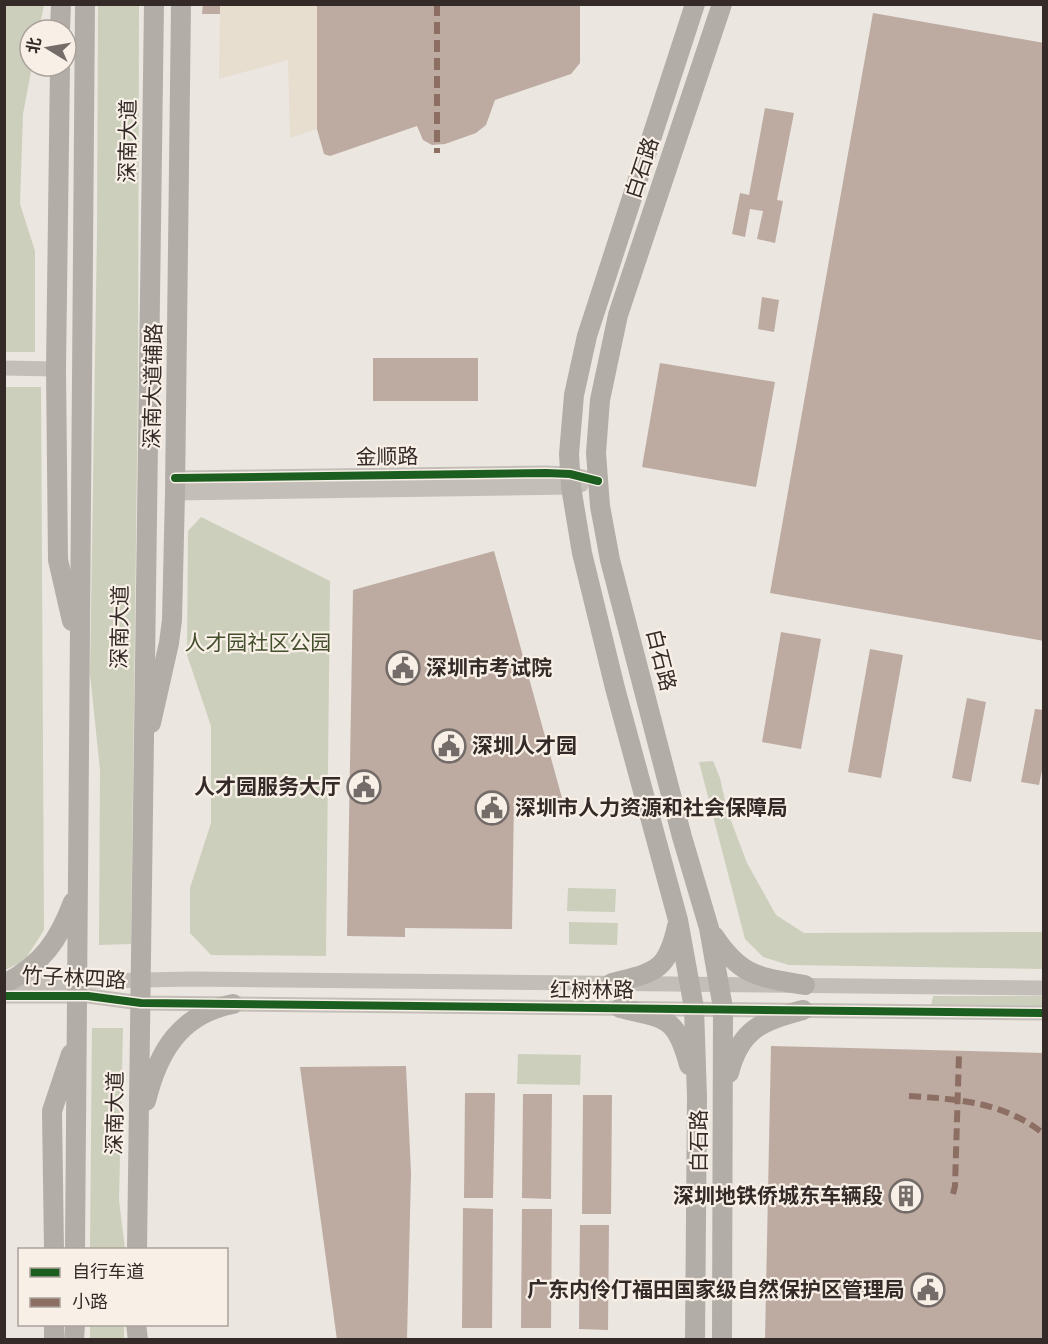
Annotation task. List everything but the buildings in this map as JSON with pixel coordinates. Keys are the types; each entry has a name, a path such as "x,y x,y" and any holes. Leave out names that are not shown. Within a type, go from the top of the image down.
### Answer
{"main road":[{"name":"深南大道","path":"75,1248 86,4"},
{"name":"深南大道","path":"137,1248 154,4"},
{"name":"深南大道辅路","path":"142,764 171,627 181,4"},
{"name":"白石路","path":"695,4 587,336 579,364 570,424 570,480 588,580 678,920 694,1008 697,1097 695,1340"},
{"name":"白石路","path":"722,4 618,315 600,400 596,453 600,506 610,560 682,837 709,928 723,1008 722,1340"},
{"path":"60,78 56,369 58,560 79,653"},
{"path":"5,987 43,958 60,931 77,891"},
{"path":"612,983 657,969 672,948 678,920"},
{"path":"709,928 726,954 745,970 758,976 805,985"},
{"path":"138,1155 148,1092 168,1046 192,1019 206,1011 233,1004"},
{"path":"620,1008 657,1017 679,1033 697,1097"},
{"path":"723,1099 735,1051 751,1030 763,1023 804,1010"},
{"path":"54,1248 52,1111 77,1034"}],"street":[{"path":"4,368 56,369"},
{"name":"金顺路","path":"175,485 598,481"},
{"name":"红树林路","path":"141,980 719,983 1044,988"},
{"name":"竹子林四路","path":"5,987 77,989 141,980"},
{"name":"竹子林四路","path":"77,989 141,1003"},
{"name":"红树林路","path":"141,1003 1044,1013"}],"green space":[{"path":"4,5 44,5 41,18 18,18 18,78 30,78 23,114 20,204 35,251 35,352 5,352"},
{"path":"98,5 139,5 138,379 131,944 99,945 100,770 90,674"},
{"path":"4,387 41,387 44,930 24,961 5,970"},
{"name":"人才园社区公园","path":"201,517 330,581 326,956 211,955 190,933 190,888 211,823 211,726 187,655 188,531"},
{"path":"713,761 720,778 727,810 747,863 776,915 804,933 1043,932 1043,969 789,965 763,957 745,939 699,762"},
{"path":"568,888 616,889 615,912 567,911"},
{"path":"569,922 618,923 617,945 569,944"},
{"path":"933,996 1043,996 1043,1007 931,1006"},
{"path":"92,1028 123,1028 119,1200 125,1248 90,1248"},
{"path":"518,1054 581,1055 580,1085 517,1084"},
{"path":"90,1326 124,1326 124,1339 90,1339"}],"shaded area":[{"path":"220,5 317,5 317,129 290,138 288,60 219,79"}],"marked path":[{"path":"437,4 437,153"},
{"path":"953,1194 959,1054"},
{"path":"909,1096 980,1104 1013,1115 1044,1134"}],"cycle path":[{"path":"175,478 546,473 570,474 598,481"},
{"path":"4,996 88,996 141,1003 1044,1013"}],"place":[{"name":"深圳市考试院","path":"403,668"},
{"name":"深圳人才园","path":"449,746"},
{"name":"人才园服务大厅","path":"364,787"},
{"name":"深圳市人力资源和社会保障局","path":"492,808"},
{"name":"深圳地铁侨城东车辆段","path":"906,1196"},
{"name":"广东内伶仃福田国家级自然保护区管理局","path":"928,1290"}]}
